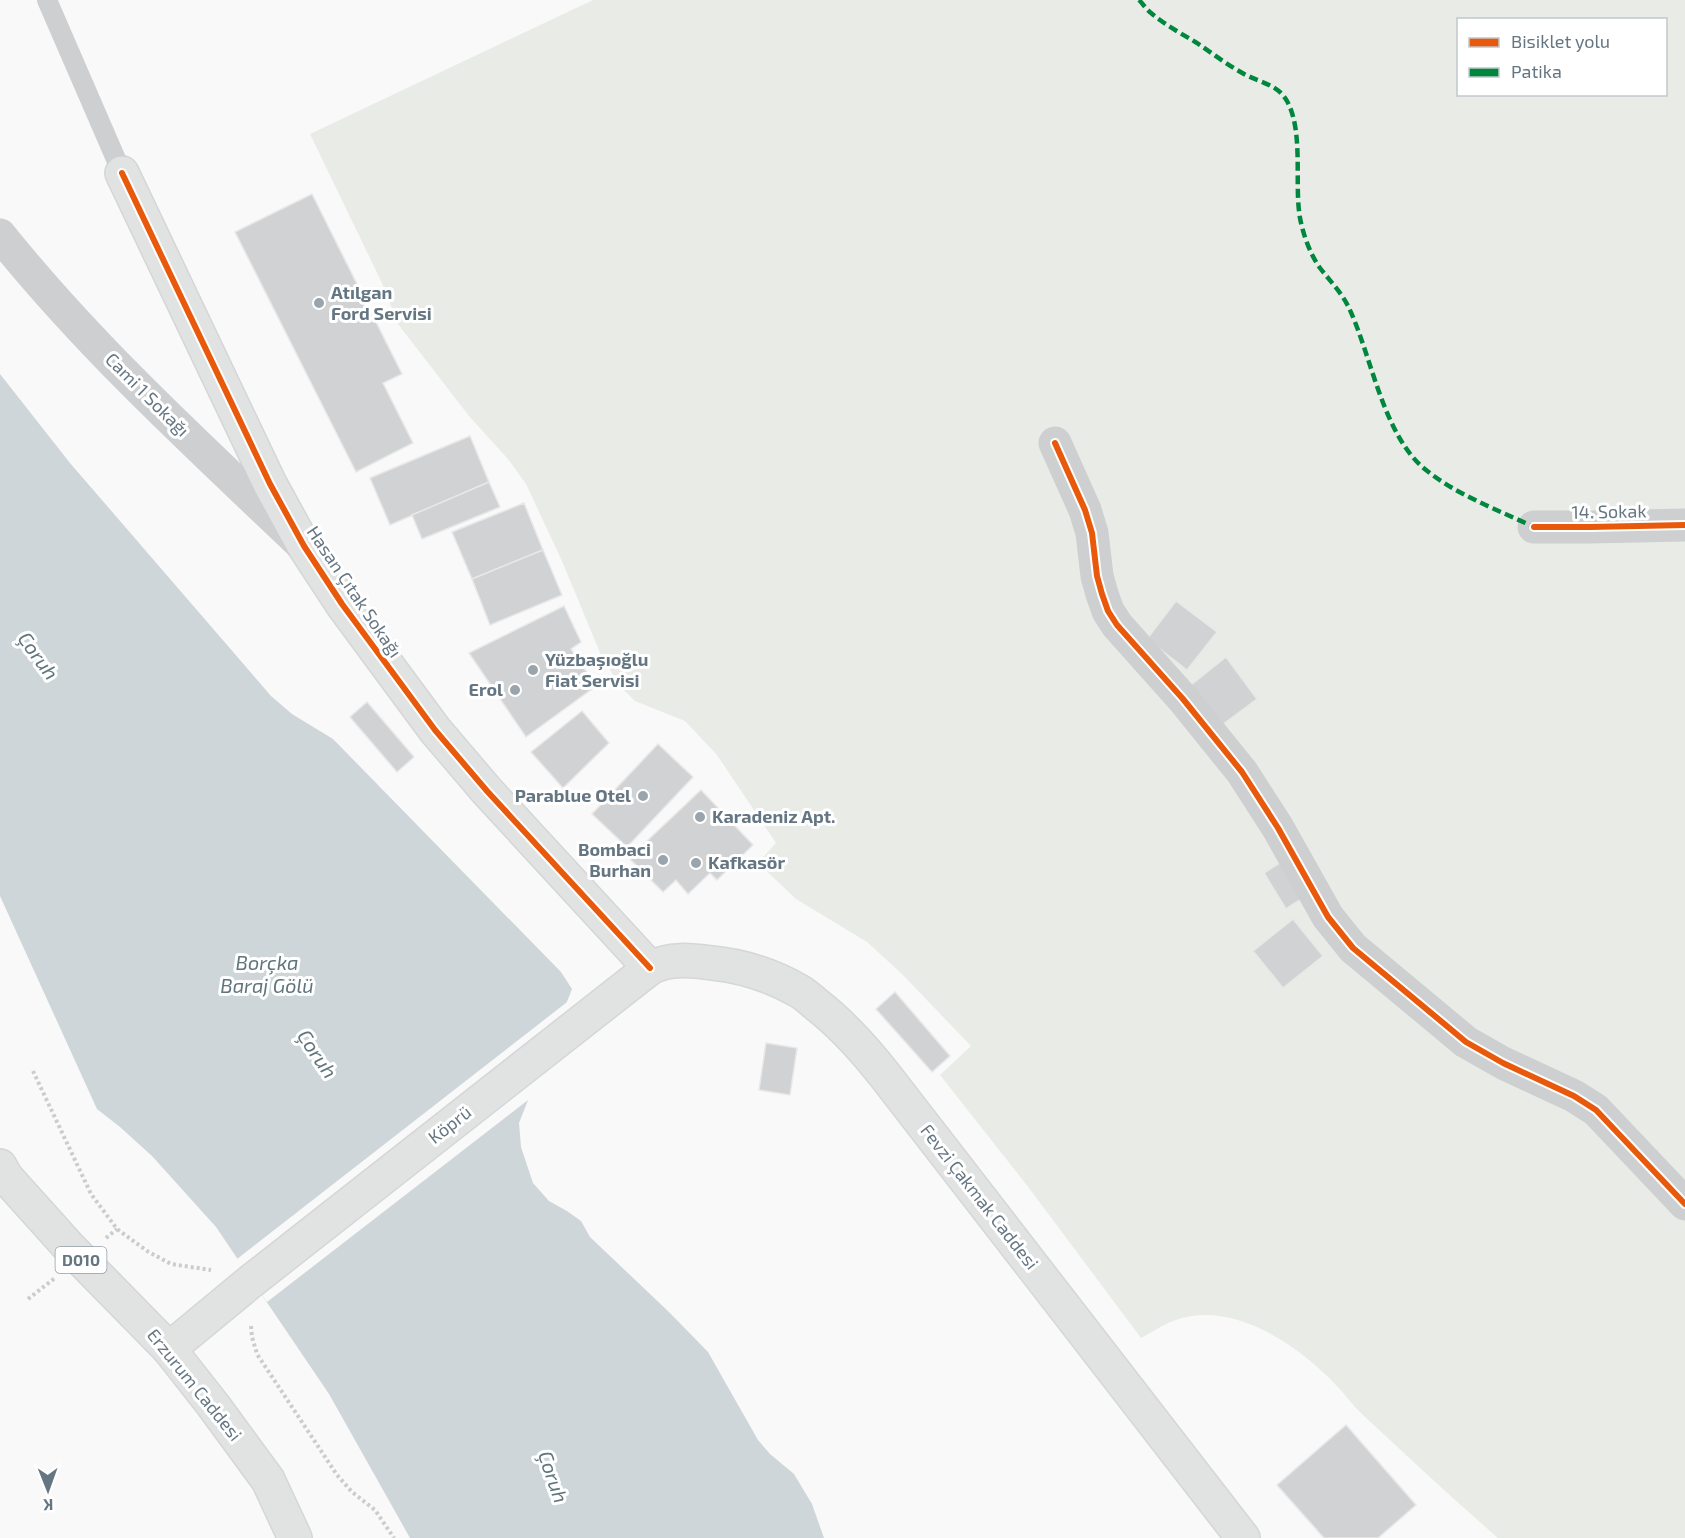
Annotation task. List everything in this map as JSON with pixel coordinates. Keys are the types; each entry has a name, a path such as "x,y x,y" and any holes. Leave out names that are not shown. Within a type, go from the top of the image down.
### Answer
{"main road":[{"name":"Hasan Çıtak Sokağı","path":"122,173 270,484 303,546 363,633 435,730 486,791 650,969"},
{"name":"Fevzi Çakmak Caddesi","path":"650,969 672,960 699,961 729,965 770,977 800,991 858,1041 1243,1538"},
{"name":"Köprü","path":"169,1349 236,1276 650,969"},
{"name":"Erzurum Caddesi","path":"0,1166 6,1177 68,1246 169,1349 268,1480 295,1538"}],"street":[{"name":"Cami 1 Sokağı","path":"0,235 26,268 136,387 303,546"},
{"path":"1055,443 1085,510 1092,533 1102,594 1108,610 1117,625 1183,699 1242,772 1278,828 1340,934 1353,948 1466,1042 1574,1096 1596,1110 1685,1204"},
{"name":"14. Sokak","path":"1534,527 1685,525"}],"lane":[{"path":"47,0 122,173"}],"path":[{"path":"33,1071 91,1194 117,1229 147,1251 171,1264 236,1276"},
{"path":"250,1322 256,1354 306,1430 337,1475 352,1492 375,1510 394,1538"}],"shaded area":[{"path":"593,0 1685,0 1685,1538 1498,1538 1363,1415 1317,1366 1280,1339 1238,1320 1216,1316 1194,1316 1173,1321 1141,1338 1029,1188 940,1075 971,1046 901,973 867,942 796,899 758,863 776,843 717,755 685,721 635,701 620,686 601,655 562,561 526,484 508,459 469,416 398,324 382,283 310,134"}],"water":[{"name":"Borçka Baraj Gölü","path":"0,374 70,463 271,696 292,714 333,739 561,972 572,989 519,1123 521,1147 533,1183 549,1201 581,1221 590,1237 708,1352 758,1440 770,1454 794,1474 812,1504 824,1538 410,1538 329,1394 216,1227 152,1156 97,1109 0,896"}],"pier":[{"path":"571,999 532,1097 267,1302 237,1259"}],"building":[{"name":"Atılgan Ford Servisi","path":"312,194 402,374 383,383 413,443 356,472 235,232"},
{"path":"470,436 489,482 390,525 370,478"},
{"path":"489,482 500,507 422,539 412,515"},
{"path":"524,503 543,550 472,579 452,532"},
{"path":"543,550 562,595 490,625 472,579"},
{"path":"1176,601 1217,632 1187,670 1147,639"},
{"name":"Yüzbaşıoğlu Fiat Servisi","path":"564,606 581,642 571,649 596,686 526,737 469,653"},
{"path":"1226,657 1257,699 1222,725 1191,685"},
{"path":"367,702 414,757 397,772 350,717"},
{"path":"582,711 609,743 563,788 531,752"},
{"name":"Parablue Otel","path":"658,744 693,777 627,847 592,814"},
{"name":"Karadeniz Apt.","path":"701,790 753,845 717,880 710,873 688,894 676,880 663,892 629,858"},
{"path":"1281,862 1303,898 1286,909 1264,873"},
{"path":"1293,919 1323,956 1283,988 1253,951"},
{"path":"895,992 950,1056 932,1072 876,1009"},
{"path":"766,1043 797,1048 790,1095 759,1090"},
{"path":"1346,1425 1416,1505 1378,1538 1324,1538 1277,1485"}],"marked path":[{"path":"1139,0 1150,12 1168,25 1233,68 1279,91 1287,101 1292,114 1297,143 1298,204 1305,237 1316,262 1349,308 1380,395 1399,437 1411,455 1438,479 1478,502 1534,527"}],"cycle path":[{"path":"122,173 270,484 304,546 342,604 435,730 487,791 650,968"},
{"path":"1055,443 1085,510 1092,533 1097,576 1108,611 1117,625 1183,699 1242,772 1278,828 1328,917 1353,948 1466,1042 1503,1063 1574,1096 1596,1110 1685,1204"},
{"path":"1534,527 1685,525"}],"place":[{"name":"Atılgan Ford Servisi","path":"319,303"},
{"name":"Yüzbaşıoğlu Fiat Servisi","path":"533,670"},
{"name":"Erol","path":"515,690"},
{"name":"Parablue Otel","path":"643,796"},
{"name":"Karadeniz Apt.","path":"700,817"},
{"name":"Bombaci Burhan","path":"663,860"},
{"name":"Kafkasör","path":"696,863"}],"water label":[{"name":"Çoruh","path":"38,656"},
{"name":"Çoruh","path":"317,1054"},
{"name":"Çoruh","path":"553,1477"}]}
